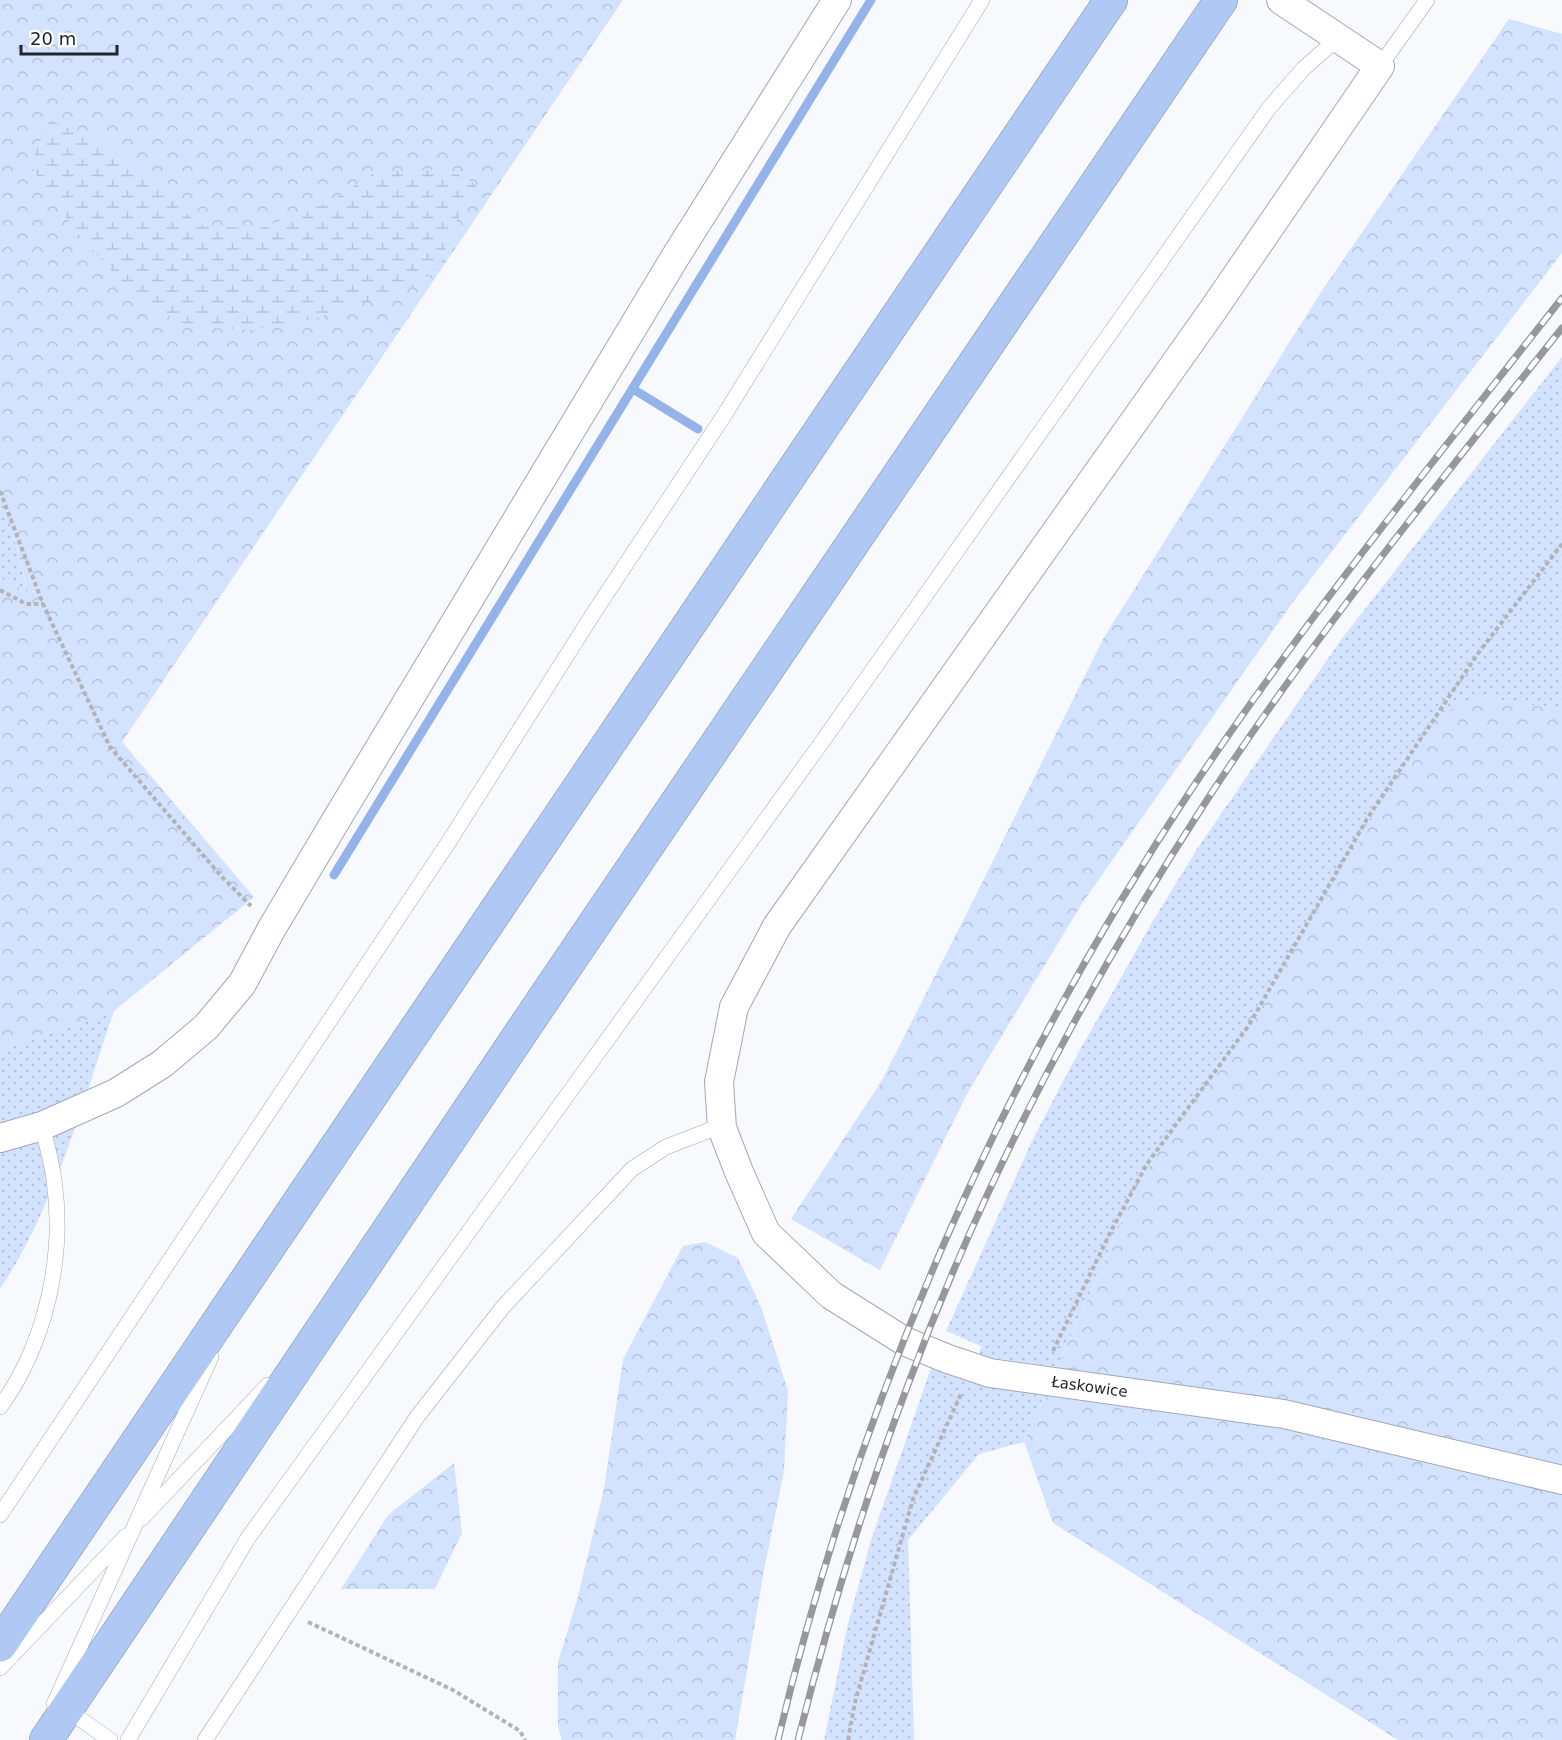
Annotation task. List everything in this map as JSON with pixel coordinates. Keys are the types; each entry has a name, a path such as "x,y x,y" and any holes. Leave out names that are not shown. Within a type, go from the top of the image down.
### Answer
{"highway":[{"path":"0,1645 1111,0"},
{"path":"46,1740 1221,0"}],"street":[{"path":"0,1138 42,1126 116,1093 162,1064 206,1028 242,984 273,928 674,259 837,0"},
{"path":"1281,0 1380,66"},
{"name":"Łaskowice","path":"1380,66 1213,310 777,926 734,1007 719,1082 722,1128 738,1172 766,1233 831,1294 904,1341 973,1368 1006,1376 1036,1378 1284,1414 1562,1480"}],"lane":[{"path":"0,1515 448,843 595,611 723,417 982,0"},
{"path":"1380,66 1427,0"},
{"path":"128,1740 255,1528 822,742 1269,108 1304,69 1338,38"},
{"path":"0,1407 11,1392 37,1336 51,1287 56,1257 57,1221 54,1179 42,1126"},
{"path":"205,1740 417,1417 503,1307 632,1169 666,1148 710,1130 722,1128"},
{"path":"38,1740 245,1280"},
{"path":"0,1668 322,1329"},
{"path":"66,1709 110,1740"}],"path":[{"path":"0,491 43,604 110,747 222,877 273,928"},
{"path":"1036,1378 1059,1342 1111,1231 1147,1164 1249,1025 1367,819 1479,652 1562,544"},
{"path":"0,590 26,604 43,604"},
{"path":"848,1740 855,1702 913,1499 973,1368"},
{"path":"289,1613 453,1690 520,1731 525,1740"}],"green space":[{"path":"0,0 623,0 122,742 254,897 114,1011 0,1050 0,578 28,592 0,482"},
{"path":"1509,19 1562,34 1562,253 1293,602 1083,902 969,1090 880,1270 791,1219 881,1082 1103,639 1323,289"},
{"path":"49,120 101,140 153,178 198,225 259,229 331,201 376,172 448,169 477,185 452,229 439,269 411,288 313,319 255,330 189,327 131,293 75,230 30,165"},
{"path":"1562,357 1562,710 1475,696 1291,956 1143,1174 1057,1367 979,1356 981,1346 946,1331 1032,1141 1071,1066 1154,919 1199,846 1340,641"},
{"path":"0,482 28,593 0,578"},
{"path":"1475,696 1562,710 1562,1740 1398,1740 1053,1523 1024,1442 1143,1174 1291,956 1429,722"},
{"path":"114,1011 79,1118 52,1190 19,1258 0,1289 0,1050"},
{"path":"705,1242 738,1258 761,1307 788,1391 784,1471 764,1570 735,1740 562,1740 558,1727 558,1662 577,1600 604,1489 623,1359 683,1246"},
{"path":"931,1368 973,1382 1045,1394 1024,1442 979,1454 908,1540 914,1740 824,1740 848,1624 871,1540"},
{"path":"454,1463 462,1533 435,1589 341,1589 388,1515"}],"waterway":[{"path":"334,875 871,0"},
{"path":"633,389 698,429"}],"railway":[{"path":"778,1740 811,1614 849,1490 893,1368 942,1247 997,1129 1057,1013 1121,900 1234,726 1325,602 1562,298"},
{"path":"798,1740 847,1563 906,1390 968,1237 1002,1163 1078,1016 1161,873 1246,741 1378,561 1562,328"}]}
